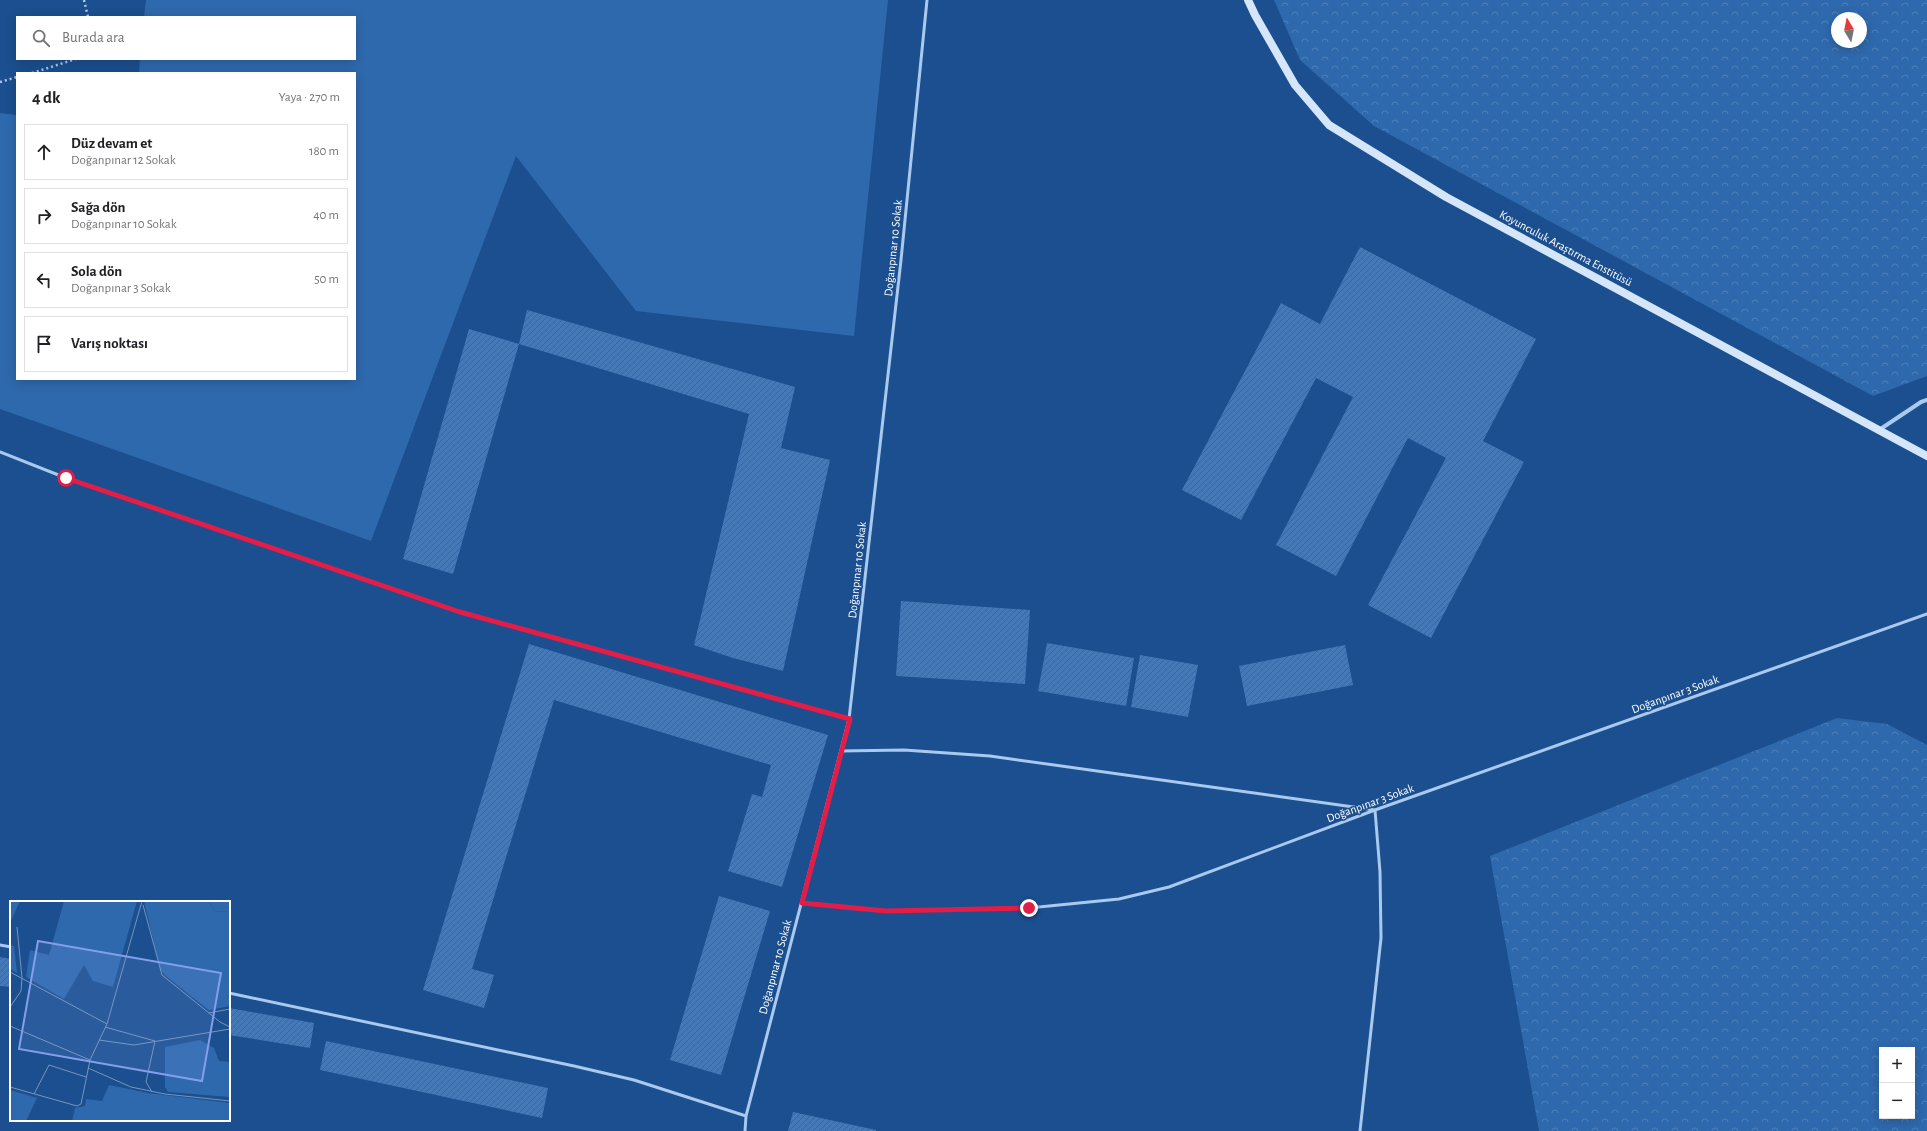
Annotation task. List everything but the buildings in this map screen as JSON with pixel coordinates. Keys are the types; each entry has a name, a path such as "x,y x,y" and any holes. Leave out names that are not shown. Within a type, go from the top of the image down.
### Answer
{"street":[{"name":"Koyunculuk Araştırma Enstitüsü","path":"1248,0 1294,85 1329,125 1446,197 1927,456"},
{"path":"1879,430 1921,402 1927,400"}],"lane":[{"name":"Doğanpınar 10 Sokak","path":"745,1131 746,1116 850,719 901,260 927,0"},
{"path":"0,452 66,478 460,612 850,719"},
{"name":"Doğanpınar 3 Sokak","path":"802,903 886,911 1029,908 1119,899 1169,887 1376,810 1927,614"},
{"path":"841,751 904,750 990,756 1376,810 1380,872 1381,938 1360,1131"},
{"path":"0,945 10,947"},
{"path":"230,993 634,1080 746,1116"}],"path":[{"path":"84,0 88,16"},
{"path":"35,72 73,60"},
{"path":"0,82 16,77"}],"green space":[{"path":"146,0 888,0 854,336 636,311 516,156 371,541 0,409 0,113 16,115 16,380 356,380 356,72 139,72 140,60 356,60 356,16 144,16"},
{"path":"1274,0 1927,0 1927,376 1873,396 1374,126 1300,60"},
{"path":"1837,718 1887,724 1927,745 1927,1131 1539,1131 1490,856"}],"route":[{"path":"66,478 460,612 850,719 802,903 886,911 1029,908"}]}
